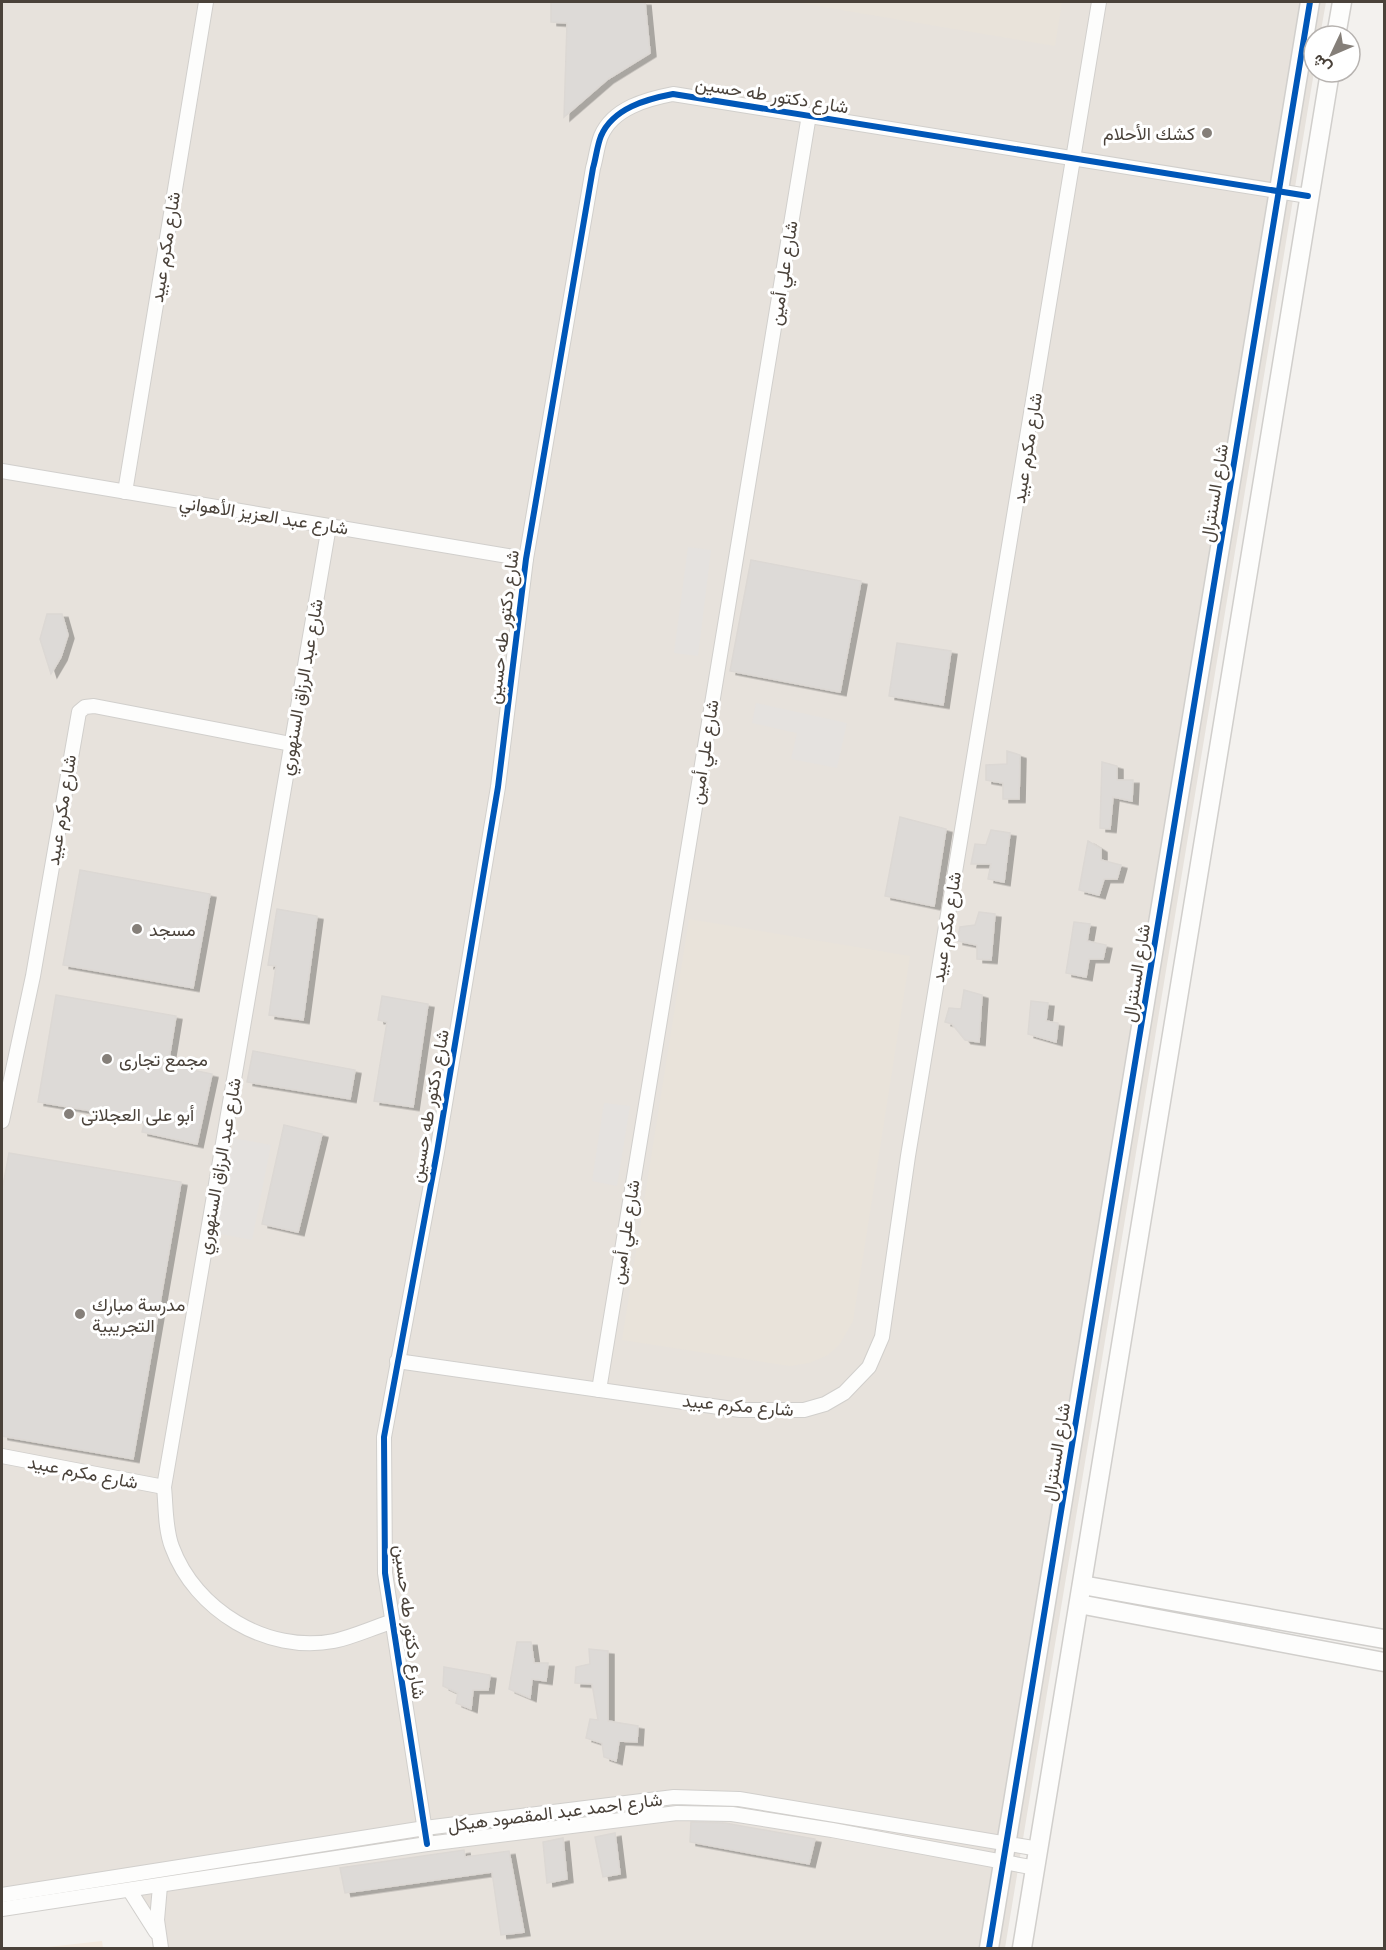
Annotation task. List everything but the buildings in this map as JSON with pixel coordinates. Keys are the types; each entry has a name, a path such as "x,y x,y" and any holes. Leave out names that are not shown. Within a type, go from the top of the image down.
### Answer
{"street":[{"name":"شارع مكرم عبيد","path":"125,492 206,2"},
{"name":"شارع مكرم عبيد","path":"397,1361 740,1410 804,1410 825,1404 844,1393 869,1367 882,1337 908,1156 1099,2"},
{"name":"شارع السنترال","path":"988,1948 1310,2"},
{"path":"1338,24 1342,2"},
{"path":"1022,1948 1328,84"},
{"name":"شارع دكتور طه حسين","path":"427,1844 385,1573 384,1437 437,1152 498,787 526,558 589,188 602,134 621,113 629,108 646,99 673,94 1308,196"},
{"name":"شارع علي أمين","path":"599,1390 809,115"},
{"name":"شارع عبد العزيز الأهواني","path":"2,471 526,558"},
{"name":"شارع عبد الرزاق السنهوري","path":"329,525 164,1487 173,1550 193,1585 223,1614 263,1637 298,1644 334,1641 391,1622"},
{"name":"شارع مكرم عبيد","path":"2,1121 33,976 79,712 85,707 94,706 291,744"},
{"name":"شارع مكرم عبيد","path":"2,1456 164,1487"},
{"path":"1082,1585 1384,1639"},
{"path":"1079,1604 1384,1662"},
{"name":"شارع احمد عبد المقصود هيكل","path":"2,1895 425,1828 674,1797 739,1798 1039,1849"},
{"name":"شارع احمد عبد المقصود هيكل","path":"2,1909 427,1844 677,1813 732,1814 1036,1868"},
{"path":"160,1886 160,1942"},
{"path":"130,1891 160,1942"}],"shaded area":[{"path":"2,2 1326,2 1322,24 1302,24 1302,84 1312,84 1005,1948 155,1948 138,1882 2,1902"},
{"path":"794,2 1062,2 1055,46"},
{"path":"688,547 711,550 698,656 674,653"},
{"path":"756,703 847,723 837,768 791,759 797,733 752,723"},
{"path":"689,919 910,956 853,1321 839,1345 828,1355 809,1363 790,1366 622,1340"},
{"path":"604,1103 630,1106 617,1186 592,1181"},
{"path":"234,1138 271,1145 252,1240 215,1233"},
{"path":"102,1941 103,1948 39,1948"}],"cycle path":[{"path":"989,1948 1310,2"},
{"path":"427,1844 385,1573 384,1437 437,1152 498,787 526,559 593,168 598,144 606,126 632,106 673,94 1308,196"}],"place":[{"name":"كشك الأحلام","path":"1207,133"},
{"name":"مسجد","path":"137,929"},
{"name":"مجمع تجارى","path":"107,1059"},
{"name":"أبو على العجلاتى","path":"69,1114"},
{"name":"مدرسة مبارك التجريبية","path":"80,1314"}]}
